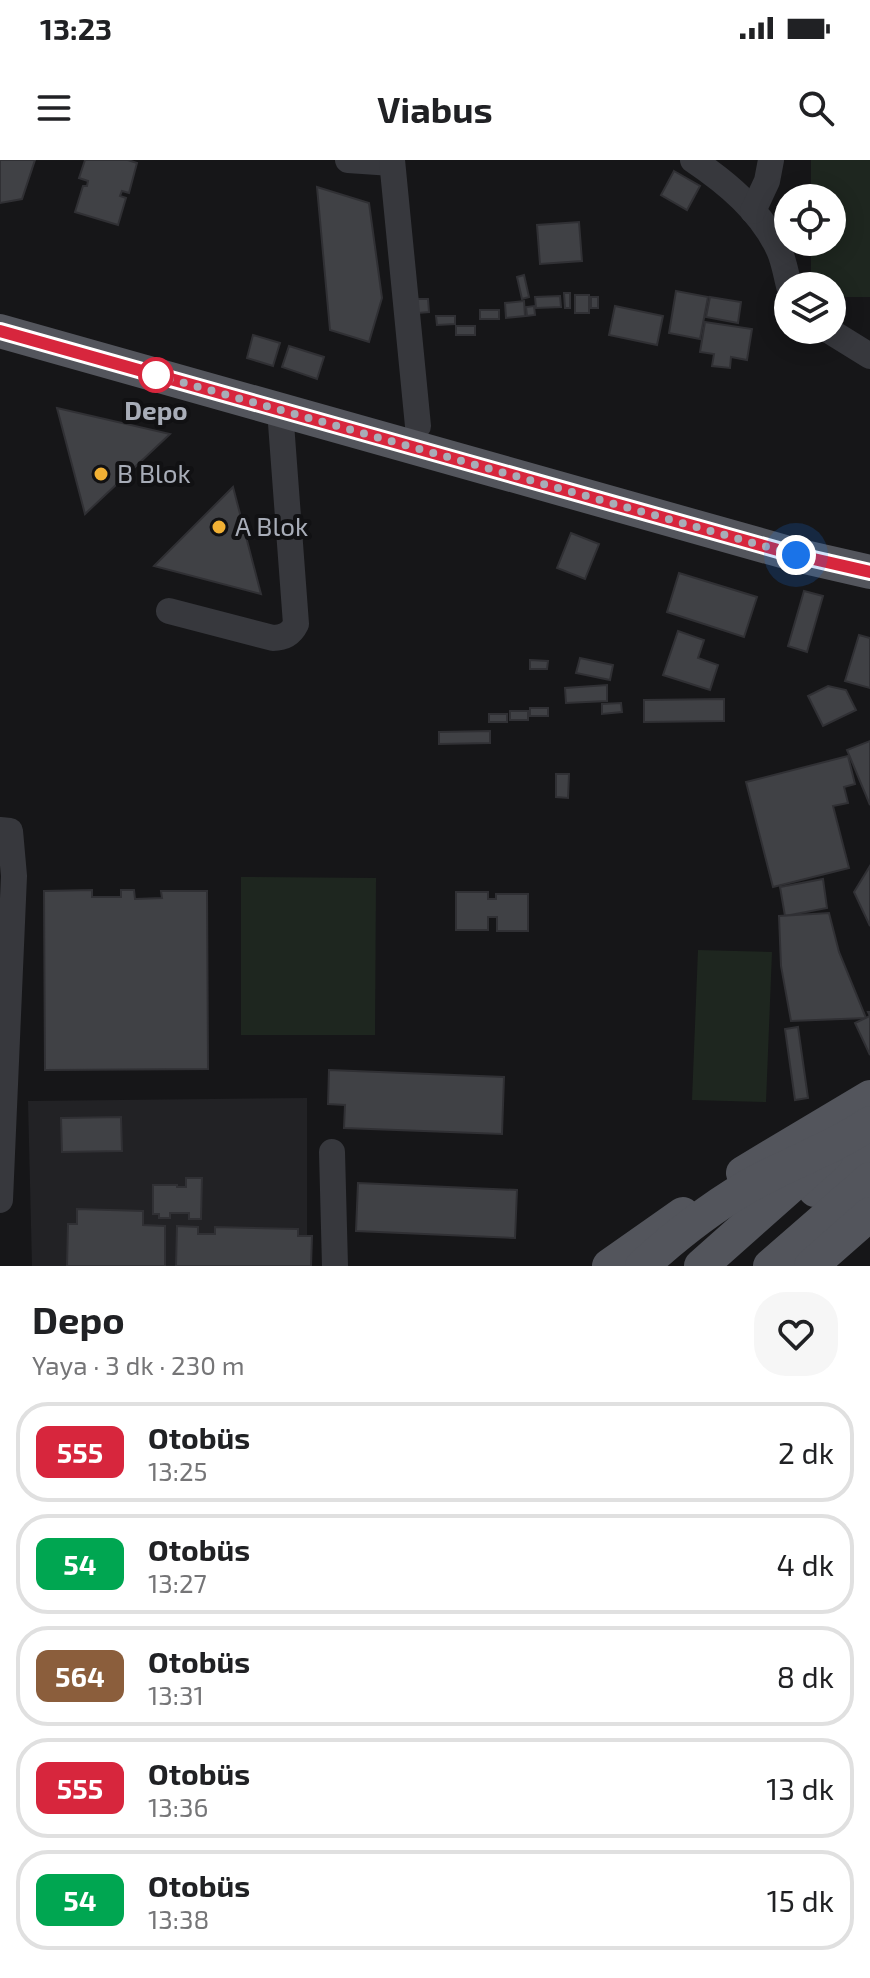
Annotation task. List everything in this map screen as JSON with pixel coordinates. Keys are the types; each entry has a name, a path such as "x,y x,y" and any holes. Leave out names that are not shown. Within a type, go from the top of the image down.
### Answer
{"main road":[{"path":"0,310 848,546 870,548"},
{"path":"0,331 796,555 870,572"},
{"path":"609,1266 723,1185 870,1097"},
{"path":"642,1266 699,1219 745,1188 844,1140 870,1122"},
{"path":"701,1266 792,1183 870,1122"},
{"path":"728,1266 870,1143"},
{"path":"770,1266 870,1179"},
{"path":"818,1259 870,1214"},
{"path":"818,1259 870,1230"}],"street":[{"path":"348,160 392,161 418,426"},
{"path":"693,160 725,182 753,211 779,250 785,272"},
{"path":"753,211 767,181 771,160"},
{"path":"169,611 273,638 283,637 293,630 296,624 280,410"},
{"path":"0,1200 14,876 5,831"},
{"path":"332,1152 335,1266"}],"shaded area":[{"path":"811,160 870,160 870,297 846,297 846,272 811,272 811,256 846,256 846,184 811,184"},
{"path":"241,877 376,878 375,1035 241,1035"},
{"path":"698,950 772,952 766,1102 692,1100"},
{"path":"307,1098 307,1266 32,1266 28,1101"}],"building":[{"path":"0,160 35,160 22,199 0,203"},
{"path":"85,160 128,160 137,163 129,193 122,191 120,196 126,198 118,225 75,212 83,186 87,186 88,181 79,178"},
{"path":"674,171 700,186 687,210 661,195"},
{"path":"317,187 369,203 382,298 369,342 330,330"},
{"path":"579,222 582,261 540,264 537,225"},
{"path":"524,275 529,297 522,299 517,277"},
{"path":"676,291 708,297 700,339 669,333"},
{"path":"564,293 570,293 570,308 565,308"},
{"path":"575,295 589,295 589,313 575,313"},
{"path":"560,296 561,307 536,308 535,297"},
{"path":"591,297 598,297 598,308 591,308"},
{"path":"710,297 741,302 738,323 706,317"},
{"path":"417,299 428,299 429,312 418,313"},
{"path":"524,301 525,316 506,318 505,303"},
{"path":"534,306 535,315 527,316 526,307"},
{"path":"615,306 663,316 657,345 609,335"},
{"path":"480,310 499,310 499,319 480,319"},
{"path":"436,316 455,316 455,324 437,325"},
{"path":"705,322 752,329 747,360 731,357 730,368 712,366 714,354 700,352"},
{"path":"456,326 475,326 475,335 456,335"},
{"path":"253,335 280,343 273,366 247,358"},
{"path":"289,346 324,357 317,379 282,367"},
{"name":"B Blok","path":"57,408 170,434 85,514"},
{"name":"A Blok","path":"233,487 261,594 154,566"},
{"path":"571,533 599,544 585,579 557,568"},
{"path":"679,573 757,597 744,637 667,612"},
{"path":"804,591 823,596 807,652 788,646"},
{"path":"678,631 704,640 698,658 718,665 710,690 663,675"},
{"path":"859,635 870,638 870,688 845,681"},
{"path":"580,658 613,665 610,680 576,673"},
{"path":"530,660 548,661 547,669 530,669"},
{"path":"607,685 607,701 566,703 565,688"},
{"path":"828,686 846,690 856,710 823,726 808,696"},
{"path":"724,699 724,721 644,722 644,700"},
{"path":"621,703 622,712 602,714 602,704"},
{"path":"530,708 548,708 548,716 530,716"},
{"path":"510,711 528,711 528,720 510,720"},
{"path":"489,714 507,714 507,722 489,722"},
{"path":"490,731 490,743 439,744 439,732"},
{"path":"870,741 870,805 847,750"},
{"path":"848,756 855,784 844,787 848,803 833,806 849,868 773,887 746,782"},
{"path":"556,774 569,774 568,798 556,797"},
{"path":"870,866 870,926 854,892"},
{"path":"823,879 827,908 785,916 780,887"},
{"path":"92,890 92,897 121,897 121,890 134,890 135,899 162,898 161,891 207,891 208,1069 45,1070 44,891"},
{"path":"456,892 488,892 488,899 496,899 496,894 528,894 528,931 497,931 497,917 488,917 488,930 456,930"},
{"path":"829,913 839,952 866,1018 791,1021 781,966 779,916"},
{"path":"870,1016 870,1055 855,1023"},
{"path":"798,1027 808,1098 795,1100 785,1029"},
{"path":"329,1070 504,1077 502,1134 344,1128 345,1105 328,1104"},
{"path":"121,1117 122,1151 62,1152 61,1118"},
{"path":"186,1178 202,1178 201,1219 189,1219 189,1213 170,1213 170,1218 159,1218 159,1214 153,1214 153,1185 186,1187"},
{"path":"358,1183 517,1190 515,1238 356,1231"},
{"path":"77,1209 143,1211 143,1225 165,1226 165,1266 67,1266 68,1224 77,1224"},
{"path":"177,1226 198,1227 198,1234 215,1234 215,1227 298,1229 298,1236 312,1236 311,1266 176,1266"}],"bus line":[{"name":"555","path":"0,331 796,555 870,572"}],"place":[{"name":"Depo","path":"156,375"},
{"name":"B Blok","path":"101,474"},
{"name":"A Blok","path":"219,527"}],"route":[{"path":"156,375 796,555"}]}
